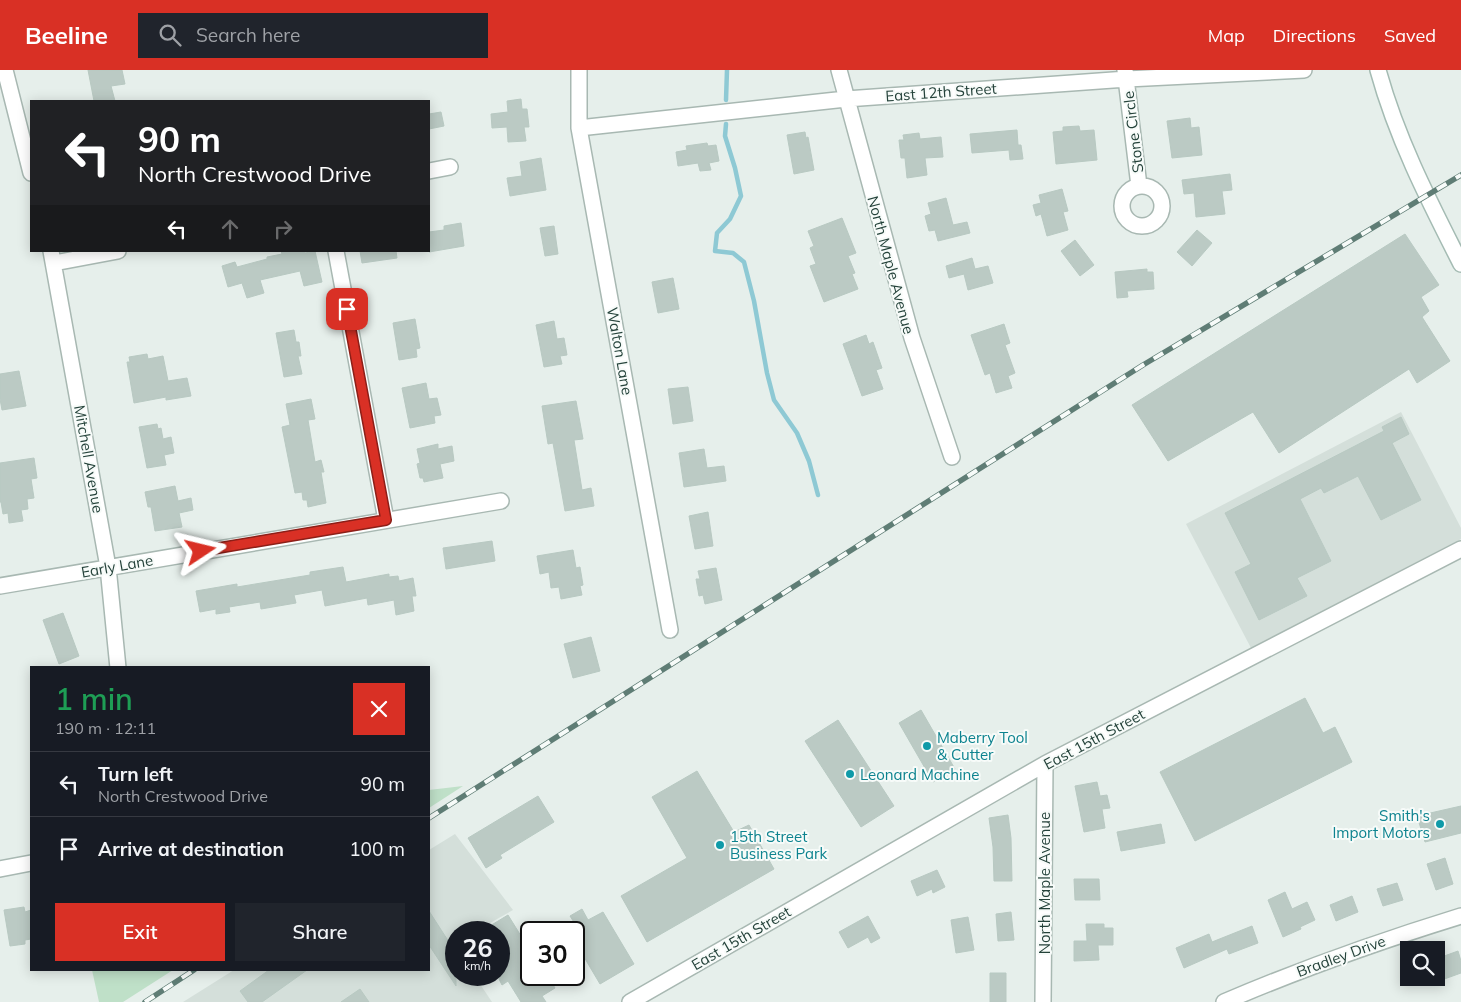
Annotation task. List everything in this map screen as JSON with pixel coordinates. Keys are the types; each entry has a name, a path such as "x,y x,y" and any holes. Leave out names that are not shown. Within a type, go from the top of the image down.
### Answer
{"street":[{"path":"6,70 30,169"},
{"name":"Walton Lane","path":"579,70 579,128 670,630"},
{"name":"North Maple Avenue","path":"839,70 912,338 952,457"},
{"name":"East 12th Street","path":"579,128 846,99 1126,75 1304,70"},
{"path":"1378,70 1389,109 1403,143 1427,197 1461,264"},
{"name":"Stone Circle","path":"1126,75 1139,186"},
{"path":"430,171 450,167"},
{"path":"52,257 107,252"},
{"path":"336,252 386,520"},
{"name":"Mitchell Avenue","path":"52,257 108,567 118,666"},
{"name":"Early Lane","path":"0,586 501,501"},
{"name":"East 15th Street","path":"630,1002 1045,764 1461,549"},
{"name":"North Maple Avenue","path":"1043,1002 1045,764"},
{"path":"0,869 30,863"},
{"name":"Bradley Drive","path":"1224,1002 1274,980 1376,943 1461,916"}],"shaded area":[{"path":"1401,412 1461,528 1461,539 1251,648 1186,524"},
{"path":"455,834 513,910 494,921 445,921 445,986 481,986 492,1002 183,1002 232,971 430,971 430,849"}],"green space":[{"path":"463,786 430,807 430,790"},
{"path":"92,971 171,971 123,1002 99,1002"}],"building":[{"path":"88,70 122,70 125,84 111,86 115,100 94,100"},
{"path":"521,99 522,109 527,109 529,127 524,127 526,141 508,142 507,127 492,128 491,114 508,112 507,101"},
{"path":"441,112 444,126 430,129 430,114"},
{"path":"1190,118 1191,128 1199,127 1202,155 1172,158 1167,121"},
{"path":"1079,126 1080,131 1094,130 1097,160 1056,164 1053,132 1063,131 1063,127"},
{"path":"1017,130 1018,145 1021,145 1023,159 1010,160 1009,150 972,153 970,134"},
{"path":"805,132 806,138 808,137 814,170 794,174 787,135"},
{"path":"919,133 920,139 941,137 943,157 925,158 927,175 907,178 905,158 901,158 899,140 904,140 903,135"},
{"path":"707,143 708,146 716,145 719,161 709,163 711,170 700,171 698,163 678,166 676,152 687,150 686,146"},
{"path":"541,158 546,190 510,196 507,178 522,176 520,162"},
{"path":"1230,174 1232,190 1222,191 1225,214 1196,217 1194,193 1184,194 1182,180"},
{"path":"1062,189 1068,211 1063,212 1068,230 1047,236 1041,214 1036,216 1033,205 1041,203 1039,195"},
{"path":"946,198 953,225 967,222 970,233 938,241 935,230 929,231 925,216 931,214 928,203"},
{"path":"842,218 856,253 848,256 855,273 852,274 858,289 824,302 810,266 816,264 810,248 814,246 808,231"},
{"path":"461,223 464,246 430,252 430,232 444,230 444,226"},
{"path":"554,226 558,254 545,256 540,228"},
{"path":"1197,230 1212,243 1192,266 1177,252"},
{"path":"1405,234 1439,285 1421,297 1429,311 1422,317 1450,361 1417,383 1409,369 1279,453 1253,412 1168,461 1132,405"},
{"path":"1075,240 1094,265 1080,276 1061,251"},
{"path":"281,252 315,252 322,282 304,286 300,271 260,280 264,293 247,298 242,283 228,287 222,266 235,262 237,267 282,254"},
{"path":"360,252 396,252 397,258 362,263"},
{"path":"972,258 975,269 988,266 993,283 968,290 964,274 949,278 946,266"},
{"path":"1147,269 1147,272 1153,272 1154,289 1127,291 1128,297 1117,298 1115,272"},
{"path":"673,278 679,309 658,313 652,282"},
{"path":"415,319 420,348 416,349 417,357 399,360 393,323"},
{"path":"554,321 557,339 564,338 567,355 560,356 562,364 544,367 536,325"},
{"path":"1004,324 1010,343 1005,345 1015,373 1008,376 1012,388 996,393 990,373 985,375 971,335"},
{"path":"294,330 296,342 299,342 301,356 298,356 302,374 284,377 276,333"},
{"path":"866,335 869,344 873,342 882,368 876,370 883,389 862,396 843,344"},
{"path":"147,354 148,359 163,356 168,381 187,378 191,396 166,400 166,397 134,403 127,362 130,362 129,357"},
{"path":"19,371 26,406 2,410 0,374"},
{"path":"426,383 429,399 437,398 441,415 434,416 435,423 410,428 402,388"},
{"path":"688,387 693,421 673,424 668,389"},
{"path":"311,399 315,419 308,420 315,462 321,460 324,472 321,472 326,503 308,507 307,500 303,500 302,492 295,493 282,427 290,425 286,404"},
{"path":"576,401 583,439 574,440 582,490 591,488 594,506 565,511 553,443 548,444 542,406"},
{"path":"1401,417 1409,434 1392,443 1421,500 1381,520 1358,476 1324,493 1321,488 1300,499 1331,561 1297,578 1307,596 1259,620 1235,572 1251,564 1225,513 1384,431 1382,427"},
{"path":"157,424 158,429 161,428 163,439 171,437 174,453 164,455 166,465 147,468 139,427"},
{"path":"438,444 438,449 452,446 454,461 440,464 443,478 424,482 423,478 420,478 417,464 420,463 417,449"},
{"path":"704,449 707,468 724,466 726,481 684,487 679,453"},
{"path":"34,458 37,478 31,479 34,498 27,499 28,509 21,510 23,521 9,523 8,513 3,514 0,502 0,463"},
{"path":"175,486 178,501 191,498 193,510 179,513 182,527 155,531 151,507 148,507 145,492"},
{"path":"708,512 713,546 695,549 689,516"},
{"path":"492,541 495,561 446,569 443,548"},
{"path":"573,550 576,568 580,567 583,585 580,586 582,595 561,599 559,587 551,588 549,572 540,574 537,556"},
{"path":"343,567 346,582 389,574 389,577 398,576 399,581 413,578 416,596 412,596 414,611 396,615 394,600 368,605 367,598 325,606 322,590 294,595 296,603 261,609 260,602 229,607 230,612 216,614 216,609 200,612 196,591 237,584 237,587 310,575 310,572"},
{"path":"716,568 722,600 705,604 703,595 699,596 696,579 700,579 698,571"},
{"path":"63,613 79,656 59,664 43,620"},
{"path":"591,637 600,671 573,678 564,644"},
{"path":"1305,698 1323,733 1335,727 1352,762 1195,841 1160,772"},
{"name":"Maberry Tool & Cutter","path":"921,710 955,769 933,782 899,723"},
{"name":"Leonard Machine","path":"838,720 894,806 861,827 805,741"},
{"name":"15th Street Business Park","path":"697,771 734,832 749,825 774,869 647,942 621,896 687,858 652,797"},
{"path":"1097,782 1100,796 1107,795 1110,808 1102,809 1105,828 1084,832 1075,786"},
{"path":"538,796 554,822 500,855 502,858 486,868 468,838"},
{"name":"Smith's Import Motors","path":"1461,806 1461,833 1425,842 1417,816"},
{"path":"1008,815 1011,838 1012,881 994,881 993,847 989,818"},
{"path":"1161,824 1165,843 1121,851 1117,832"},
{"path":"1445,858 1453,884 1436,890 1427,864"},
{"path":"937,870 945,887 933,893 932,889 917,896 911,881"},
{"path":"1074,879 1099,879 1100,900 1075,900"},
{"path":"1397,883 1403,900 1383,906 1377,889"},
{"path":"1285,892 1292,909 1307,902 1315,920 1283,937 1268,900"},
{"path":"1352,896 1358,912 1336,921 1330,905"},
{"path":"24,907 25,912 30,910 30,939 25,940 25,944 10,946 4,910"},
{"path":"582,909 588,920 603,912 634,964 600,984 585,959 585,921 573,921 570,916"},
{"path":"1011,912 1014,940 998,941 996,914"},
{"path":"430,913 445,936 445,969 430,947"},
{"path":"508,915 520,934 520,986 554,986 555,988 542,996 546,1002 521,1002 510,984 510,921 498,921"},
{"path":"868,916 880,938 871,943 868,937 848,948 839,932"},
{"path":"968,917 974,950 956,953 951,920"},
{"path":"1086,924 1104,924 1104,928 1113,928 1113,945 1098,945 1099,960 1074,961 1074,941 1087,941"},
{"path":"1252,926 1258,943 1229,954 1227,949 1184,968 1176,948 1209,934 1212,942"},
{"path":"1458,951 1461,961 1461,973 1445,979 1445,956"},
{"path":"268,971 306,971 262,1002 248,1002 240,991"},
{"path":"990,973 1006,973 1006,1002 990,1002"},
{"path":"360,989 369,1002 341,1002"}],"waterway":[{"path":"726,100 727,70"},
{"path":"726,124 725,136 741,196 730,219 717,233 715,251 733,253 744,262 774,400 797,433 809,461 818,495"}],"railway":[{"path":"430,817 1143,365 1461,175"},
{"path":"145,1002 192,971"}],"place":[{"name":"Maberry Tool & Cutter","path":"927,746"},
{"name":"Leonard Machine","path":"850,774"},
{"name":"Smith's Import Motors","path":"1440,824"},
{"name":"15th Street Business Park","path":"720,845"}],"route":[{"path":"201,551 386,520 347,309"}]}
